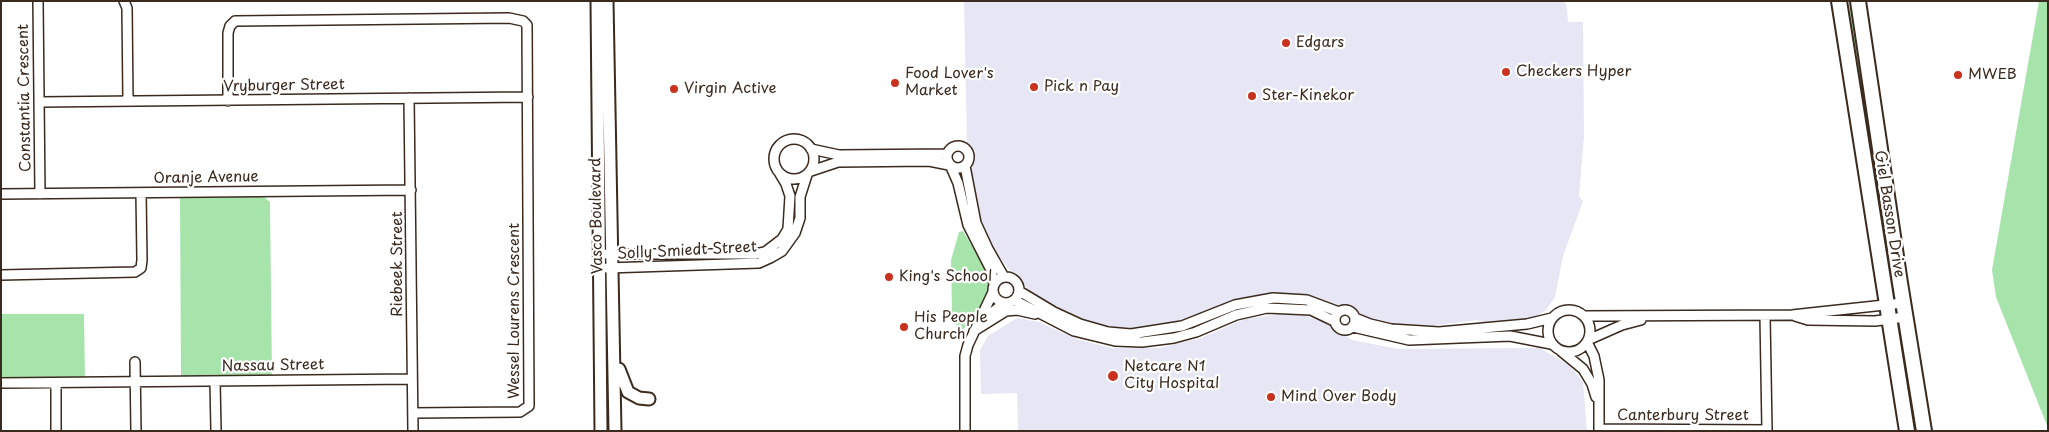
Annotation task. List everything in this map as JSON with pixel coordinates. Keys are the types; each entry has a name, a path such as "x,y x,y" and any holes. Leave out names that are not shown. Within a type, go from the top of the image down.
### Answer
{"main road":[{"name":"Vasco Boulevard","path":"597,1 600,431"},
{"name":"Vasco Boulevard","path":"607,1 615,431"},
{"name":"Giel Basson Drive","path":"1840,1 1907,431"},
{"name":"Giel Basson Drive","path":"1858,1 1924,431"},
{"path":"615,357 627,390 639,398 649,399"}],"street":[{"name":"Constantia Crescent","path":"38,1 40,194"},
{"path":"124,1 127,8 128,100"},
{"path":"228,101 228,33 232,23 242,20 517,18 525,23 528,31 528,97"},
{"name":"Vryburger Street","path":"40,102 528,97"},
{"name":"Wessel Lourens Crescent","path":"412,413 520,412 529,406 528,97"},
{"name":"Riebeek Street","path":"409,98 413,431"},
{"path":"965,166 958,169 930,161 838,162 809,173 802,178 790,179 780,174 775,167 773,157 780,144 791,139 798,139 811,149 839,155 947,154 955,146 965,149 969,158 965,166 976,223 1004,277 1015,280 1019,291 1054,312 1080,324 1108,332 1131,334 1174,328 1235,305 1273,298 1307,300 1339,312 1350,311 1355,318 1391,329 1439,332 1527,324 1552,318 1565,310 1578,312 1584,316 1590,329 1588,341 1596,365 1600,390 1599,430"},
{"path":"809,173 814,160 811,149"},
{"path":"947,154 958,183 968,226 991,270 997,299 1004,302"},
{"name":"Solly Smiedt Street","path":"600,268 759,263 770,258 782,251 795,233 800,218 800,197 809,173"},
{"name":"Solly Smiedt Street","path":"600,254 755,254 765,252 782,239 788,229 790,196 780,174"},
{"name":"Oranje Avenue","path":"1,194 411,190"},
{"path":"1,275 135,272 141,268 142,260 141,192"},
{"path":"965,431 965,356 974,331 994,288 1004,277"},
{"path":"1014,300 1019,291"},
{"path":"974,331 993,310 1004,302 1014,300 1074,331 1095,338 1131,342 1174,338 1196,332 1236,315 1267,308 1311,310 1334,321 1341,330 1345,331 1353,327 1408,340 1510,336 1551,344 1583,369 1599,402"},
{"path":"974,331 997,315 1017,310 1029,311 1050,319"},
{"path":"1792,315 1808,320 1904,310"},
{"path":"1584,316 1765,316 1888,313 1904,310"},
{"path":"1334,321 1339,312"},
{"path":"1765,316 1767,430"},
{"path":"1561,351 1579,350 1588,341 1622,325 1656,317"},
{"path":"1353,327 1355,318"},
{"path":"1551,344 1547,333 1552,318"},
{"path":"135,362 136,431"},
{"name":"Nassau Street","path":"1,383 412,379"},
{"path":"215,381 216,431"},
{"path":"56,383 56,431"},
{"name":"Canterbury Street","path":"1599,430 1767,430"}],"shaded area":[{"path":"964,1 1564,2 1567,6 1568,22 1583,22 1584,137 1579,196 1583,201 1563,256 1555,297 1546,310 1529,321 1490,325 1477,320 1424,327 1397,325 1365,317 1324,300 1289,295 1186,322 1146,329 1114,328 1071,316 1033,294 1007,267 991,245 979,219 972,187 967,142"},
{"path":"1282,314 1306,316 1325,322 1352,340 1398,349 1540,348 1570,366 1583,382 1587,431 1018,431 1017,393 981,394 980,350 988,336 1017,318 1039,322 1079,340 1112,348 1159,348 1201,338 1245,319"}],"green space":[{"path":"1849,1 1853,1 1867,111 1884,216 1885,243 1891,281 1889,282 1851,36"},
{"path":"2039,1 2048,1 2048,428 1996,297 1992,270"},
{"path":"263,196 270,202 272,377 181,378 180,197"},
{"path":"963,231 985,268 989,285 983,304 962,331 957,327 952,312 951,260 959,232"},
{"path":"1,314 84,314 85,379 1,379"},
{"path":"1905,341 1917,431 1913,431 1899,342"}],"place":[{"name":"Edgars","path":"1286,43"},
{"name":"Checkers Hyper","path":"1506,72"},
{"name":"MWEB","path":"1958,75"},
{"name":"Food Lover's Market","path":"895,83"},
{"name":"Pick n Pay","path":"1034,87"},
{"name":"Virgin Active","path":"674,89"},
{"name":"Ster-Kinekor","path":"1252,96"},
{"name":"King's School","path":"889,277"},
{"name":"His People Church","path":"904,327"},
{"name":"Netcare N1 City Hospital","path":"1113,376"},
{"name":"Mind Over Body","path":"1271,397"}]}
